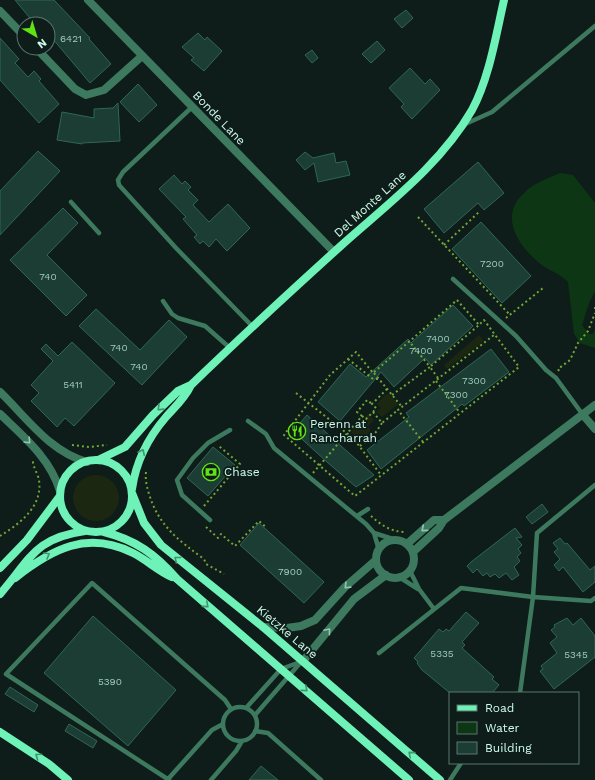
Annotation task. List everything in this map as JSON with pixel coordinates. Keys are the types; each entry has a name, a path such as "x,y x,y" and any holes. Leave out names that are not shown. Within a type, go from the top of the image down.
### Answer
{"main road":[{"name":"Del Monte Lane","path":"132,491 137,465 144,448 157,429 184,398 191,386 252,326 420,175 462,126 480,93 504,0"},
{"name":"Del Monte Lane","path":"98,460 126,446 153,415 178,391 191,386"},
{"path":"0,568 27,540 60,493 68,473 77,466 98,460 110,463 119,468 127,477 132,491 130,509 124,519 115,527 104,532"},
{"name":"Kietzke Lane","path":"132,491 148,531 161,546 263,627 440,780"},
{"path":"60,493 63,512 71,522 86,531"},
{"path":"0,594 15,578 41,545 57,537 86,531 104,532 120,536 145,548 177,579 409,780"},
{"path":"15,578 46,555 68,546 97,543 123,548 177,579"},
{"path":"0,733 49,764 68,780"}],"street":[{"name":"Bonde Lane","path":"88,0 334,252"},
{"path":"0,10 16,27"},
{"path":"44,56 75,89 86,95 104,90 142,56"},
{"path":"0,392 47,440 67,455 87,462"},
{"path":"412,552 439,528 444,520 595,405"},
{"path":"0,414 28,441 50,466 60,493"},
{"path":"583,415 595,429"},
{"path":"407,544 434,520 444,520"},
{"path":"396,540 407,544 412,552 414,560 410,571 399,577 386,575 377,566 376,560 379,550 384,543 396,540"},
{"path":"263,627 287,628 301,626 315,620 346,587 376,560"},
{"path":"303,661 354,599 386,575"}],"lane":[{"path":"462,126 492,112 595,26"},
{"path":"192,107 123,172 118,180 120,185 176,248 252,326"},
{"path":"71,202 99,233"},
{"path":"453,279 516,336 546,370 556,378 583,415"},
{"path":"163,301 172,314 178,318 205,326 230,348"},
{"path":"248,421 266,434 274,448 357,516 374,533 396,540"},
{"path":"210,520 182,495 177,480 193,458 208,443 230,430"},
{"path":"520,692 533,597 536,533 595,485"},
{"path":"357,516 368,509"},
{"path":"374,533 379,550"},
{"path":"410,571 418,589 434,609"},
{"path":"399,577 418,589"},
{"path":"223,724 212,730 169,779 6,674 92,584 225,700 230,709"},
{"path":"379,653 461,588 533,597 591,600 595,598"},
{"path":"246,708 281,669 303,661"},
{"path":"255,715 303,661"},
{"path":"236,707 246,708 255,715 257,720 255,731 248,739 242,741 231,738 224,730 223,724 226,713 230,709 236,707"},
{"path":"255,731 268,733 321,780"},
{"path":"212,780 236,751 242,741"},
{"path":"450,780 460,764"}],"path":[{"path":"444,245 479,212"},
{"path":"418,217 510,315"},
{"path":"491,330 543,288"},
{"path":"392,395 430,367 484,320 519,368 355,496 284,435 330,375 356,352 373,373 457,300 478,325"},
{"path":"558,369 570,360 578,343 588,331 595,313 595,307"},
{"path":"360,446 376,432 382,423 495,335"},
{"path":"409,341 439,378"},
{"path":"348,359 373,379 379,380"},
{"path":"374,374 402,407"},
{"path":"436,381 460,414"},
{"path":"372,404 387,389"},
{"path":"296,394 348,434 360,446 381,475"},
{"path":"367,400 372,404 376,408 366,419 357,412 367,400"},
{"path":"398,410 423,442"},
{"path":"373,412 382,423"},
{"path":"320,466 362,416"},
{"path":"69,444 89,447 110,444"},
{"path":"220,446 240,464 195,517 218,538 221,534 235,546 259,521 267,528"},
{"path":"0,536 22,521 36,501 39,483 32,461"},
{"path":"146,470 146,481 151,500 157,515 164,526 204,559 206,564 224,574"},
{"path":"371,516 383,526 396,531 406,532 413,527 419,534"}],"shaded area":[{"path":"479,335 484,341 447,369 444,365"},
{"path":"386,394 390,395 398,404 382,417 376,412 381,408 377,404"},
{"path":"368,414 374,420 368,426 371,431 360,441 351,432"},
{"path":"91,475 101,475 109,479 115,485 119,493 119,503 115,511 109,517 101,521 91,521 83,517 77,511 73,503 73,493 77,485 83,479"}],"water":[{"path":"560,173 573,175 595,203 595,292 582,325 589,334 593,334 595,329 595,348 580,343 574,334 568,282 542,265 530,254 517,238 512,219 513,210 517,201 525,192 542,181"}],"building":[{"path":"15,0 54,0 90,38 89,39 111,64 90,83 56,43 56,16 28,16"},
{"path":"406,10 413,18 402,28 394,19"},
{"path":"198,33 205,40 207,37 222,51 204,71 191,60 194,58 182,47"},
{"path":"0,38 19,59 15,63 28,77 34,71 41,79 39,81 59,104 39,123 0,80"},
{"path":"377,41 385,50 371,63 362,54"},
{"path":"312,50 318,58 312,63 305,55"},
{"path":"410,68 425,84 430,79 440,90 412,119 401,107 404,104 389,88"},
{"path":"138,84 157,105 139,122 120,102"},
{"path":"118,103 120,141 82,144 57,140 62,112 94,118 94,109 113,108"},
{"path":"38,151 60,171 0,235 0,191"},
{"path":"305,152 313,158 334,153 336,163 346,161 350,175 318,182 314,163 305,170 296,160"},
{"path":"478,162 504,193 484,210 478,203 444,233 424,209"},
{"path":"174,175 182,184 185,181 191,187 188,190 198,200 193,205 209,222 228,204 250,228 227,251 216,239 209,247 203,241 200,244 194,237 197,235 183,219 186,217 159,189"},
{"path":"63,208 78,223 47,255 87,295 66,316 10,260"},
{"path":"481,222 531,276 502,303 452,249"},
{"path":"453,305 473,326 431,365 425,358 394,387 381,372 340,421 318,402 350,364 366,377 408,339 411,343"},
{"path":"96,309 140,350 169,320 187,337 142,385 79,326"},
{"path":"72,342 115,383 74,426 65,418 57,427 31,401 39,393 31,385 53,361 41,349 46,344 58,356"},
{"path":"491,349 509,372 464,406 462,404 381,469 367,450 409,417 406,413"},
{"path":"307,415 374,475 356,487 327,462 293,431"},
{"name":"Chase","path":"213,447 235,465 208,496 187,478"},
{"path":"542,504 548,512 532,524 526,517"},
{"path":"259,523 324,582 304,603 240,545"},
{"path":"515,528 522,537 516,538 522,545 518,549 521,553 517,557 520,561 514,567 519,575 512,580 506,573 499,578 495,574 490,577 487,573 483,576 477,569 473,573 467,566"},
{"path":"560,538 565,544 567,543 590,570 595,566 595,582 583,592 563,567 559,571 554,565 560,559 554,552 558,549 553,543"},
{"path":"466,612 479,623 462,642 465,645 462,648 494,677 492,679 499,685 493,692 449,692 422,670 414,658 439,629 443,632 446,629 449,631"},
{"path":"93,616 176,690 128,746 44,673"},
{"path":"567,618 573,625 581,618 595,636 595,657 554,689 540,671 543,669 541,666 557,653 550,643 557,637 551,630 555,627 554,625"},
{"path":"10,687 38,705 34,712 5,694"},
{"path":"69,724 97,741 93,748 65,731"},
{"path":"261,766 278,780 249,780"}],"place":[{"name":"Perenn at Rancharrah","path":"297,431"},
{"name":"Chase","path":"211,472"}]}
